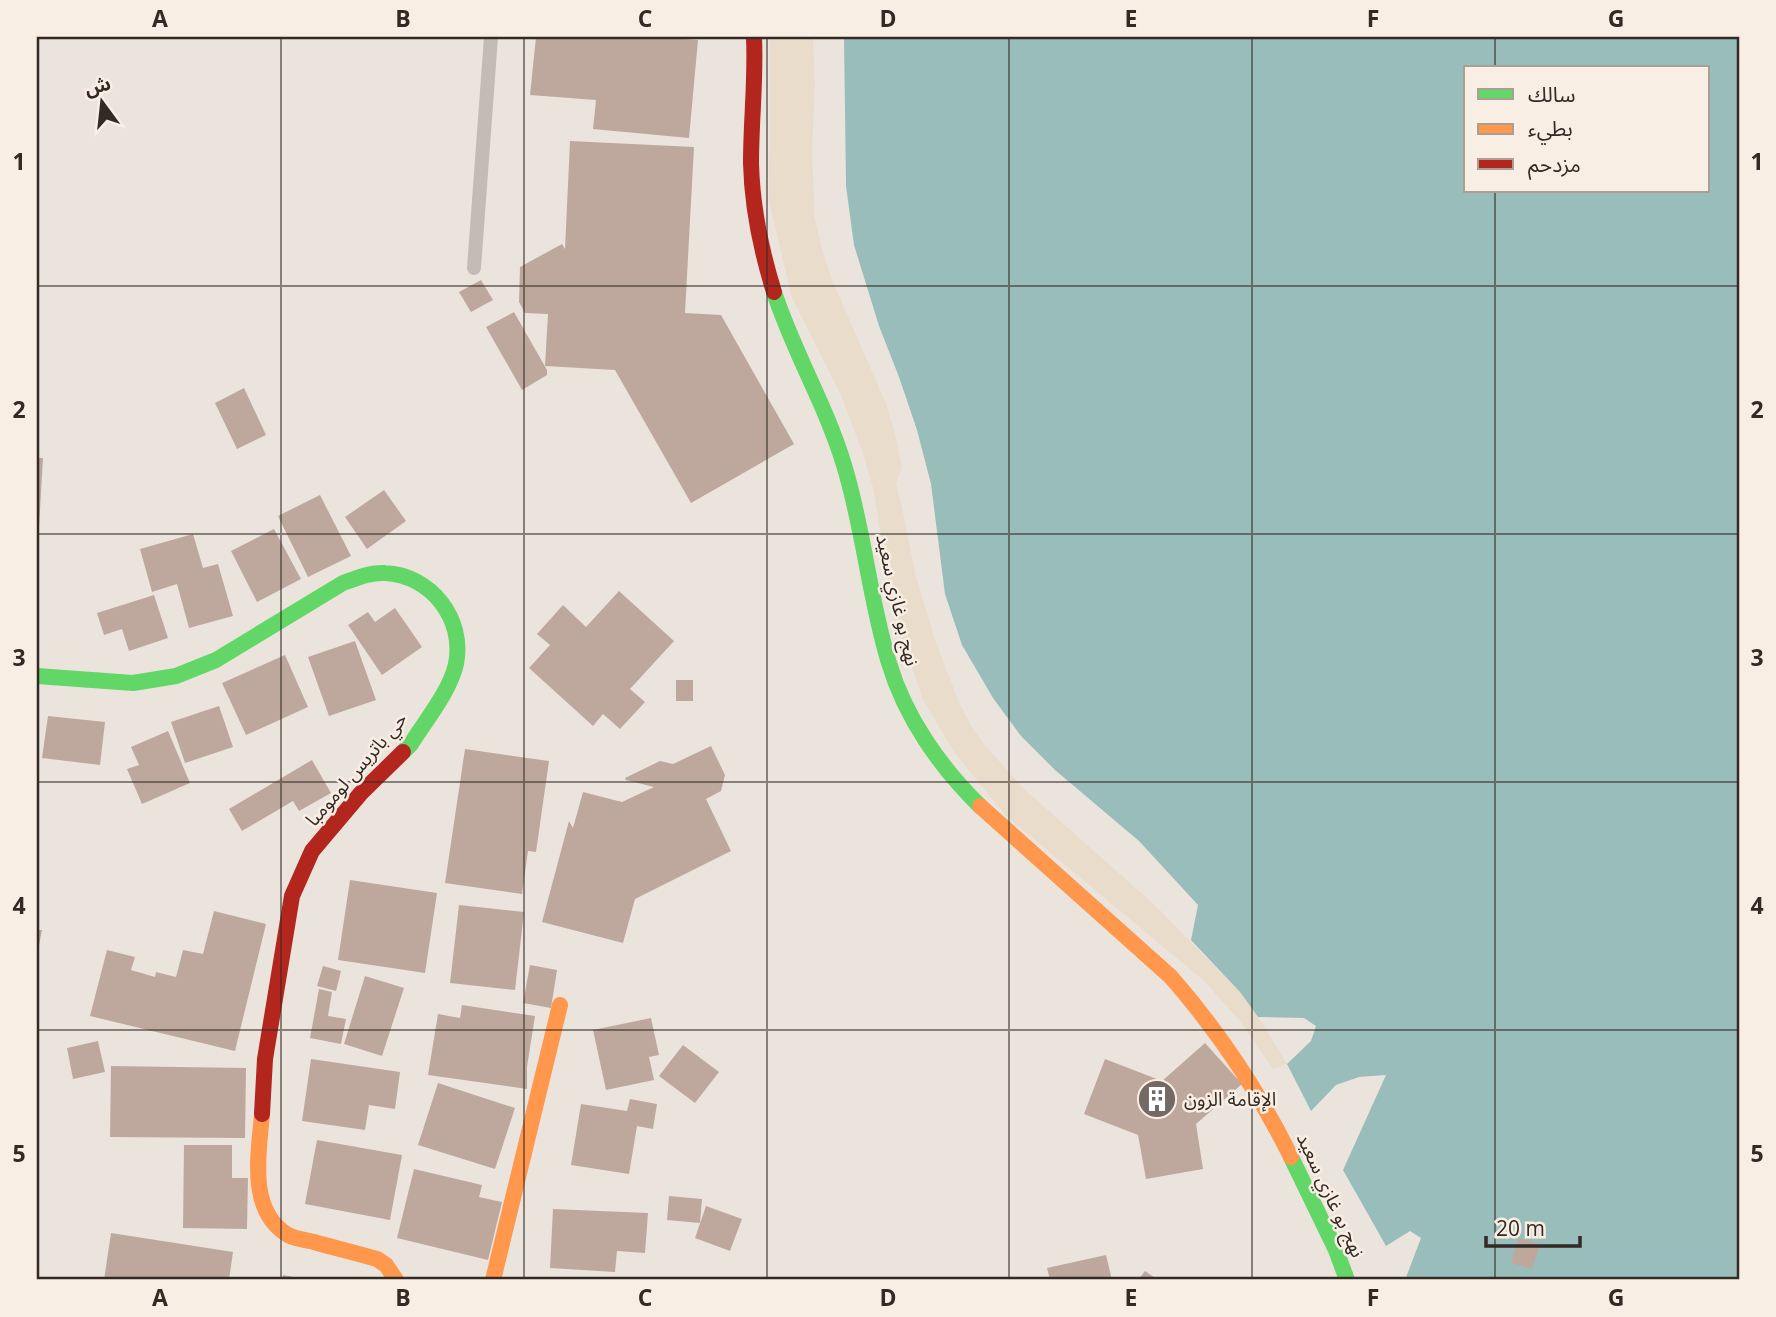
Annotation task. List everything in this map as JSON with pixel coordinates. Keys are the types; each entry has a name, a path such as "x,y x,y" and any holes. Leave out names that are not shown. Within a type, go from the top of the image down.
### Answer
{"street":[{"name":"نهج بو غازي سعيد","path":"754,37 752,169 754,202 766,265 789,334 845,464 878,620 890,666 901,694 928,743 954,780 983,810 1171,976 1218,1032 1259,1096 1295,1161 1347,1280"},
{"name":"حي باتريس لومومبا","path":"37,676 134,683 176,676 216,660 343,583 364,575 385,573 407,577 426,587 442,602 453,621 458,642 456,664 449,684 411,744 360,793 312,851 292,897 265,1059 258,1177 260,1195 266,1210 276,1225 289,1236 377,1259 386,1265 396,1280"},
{"path":"493,1280 560,1004"}],"lane":[{"path":"474,268 491,37"}],"shaded area":[{"path":"770,37 813,37 815,84 812,152 815,219 832,280 885,401 895,433 902,467 896,484 916,577 936,643 959,702 984,744 1023,788 1156,906 1240,992 1287,1064 1273,1069 1240,1021 1203,980 1006,816 954,752 923,700 904,642 888,575 873,488 863,454 841,395 792,298 769,201"}],"water":[{"path":"844,37 1739,37 1739,1280 1405,1280 1421,1238 1410,1231 1386,1246 1343,1170 1386,1075 1359,1077 1336,1085 1311,1111 1287,1064 1311,1041 1316,1026 1304,1018 1258,1017 1240,992 1191,940 1198,905 1139,841 1055,770 1021,736 993,698 962,645 945,594 931,484 917,430 879,326 854,245 846,186"}],"building":[{"path":"536,37 659,37 698,40 689,138 593,129 596,100 530,95"},
{"path":"570,141 694,147 685,313 721,315 794,444 691,503 615,370 545,366 548,314 525,313 519,302 520,267 562,244 565,249"},
{"path":"481,280 493,300 471,312 459,292"},
{"path":"514,312 547,370 547,375 522,390 486,327"},
{"path":"244,388 266,435 237,449 215,403"},
{"path":"37,458 43,458 39,527 37,527"},
{"path":"384,490 406,521 367,549 345,517"},
{"path":"320,495 351,556 308,577 278,516"},
{"path":"274,529 301,579 257,602 231,551"},
{"path":"193,534 203,568 218,564 233,616 189,628 177,584 152,592 140,549"},
{"path":"619,591 674,641 630,689 645,702 620,729 603,714 593,726 529,668 550,645 537,634 563,605 586,627"},
{"path":"154,595 168,638 129,651 122,629 104,635 97,613"},
{"path":"395,608 422,647 382,675 348,625 368,612 375,622"},
{"path":"355,641 376,700 329,716 308,657"},
{"path":"285,655 308,707 246,735 222,683"},
{"path":"676,680 693,680 693,701 676,701"},
{"path":"219,706 233,747 185,763 171,722"},
{"path":"48,716 105,722 100,765 42,758"},
{"path":"168,731 190,783 142,804 127,769 139,765 131,747"},
{"path":"711,746 725,775 721,791 706,799 731,851 635,899 623,943 542,922 569,821 573,828 583,792 622,802 654,787 625,778 660,761 673,764"},
{"path":"465,749 549,761 536,852 528,851 522,894 445,883"},
{"path":"312,760 331,793 299,811 293,801 242,831 229,809"},
{"path":"350,880 437,893 425,973 338,960"},
{"path":"459,905 524,912 515,990 450,983"},
{"path":"214,911 266,924 235,1051 90,1016 107,950 135,957 131,970 155,977 156,972 176,977 183,950 203,954"},
{"path":"37,930 42,930 38,951 37,951"},
{"path":"530,965 557,970 551,1008 523,1003"},
{"path":"323,966 341,971 336,991 317,986"},
{"path":"365,976 404,988 382,1056 344,1044"},
{"path":"319,989 332,992 328,1016 346,1019 341,1044 310,1038"},
{"path":"462,1005 535,1016 527,1067 527,1089 428,1075 438,1014 460,1018"},
{"path":"651,1018 659,1055 649,1057 654,1080 606,1090 593,1030"},
{"path":"98,1041 105,1072 73,1079 67,1048"},
{"name":"الإقامة الزون","path":"1205,1043 1242,1084 1196,1124 1203,1169 1146,1179 1138,1135 1084,1114 1105,1059 1162,1081"},
{"path":"683,1045 719,1072 695,1103 659,1076"},
{"path":"311,1059 400,1072 395,1109 369,1105 365,1130 302,1121"},
{"path":"111,1066 246,1068 245,1138 110,1137"},
{"path":"438,1083 515,1108 495,1169 418,1145"},
{"path":"630,1099 657,1104 653,1129 637,1126 629,1174 571,1165 581,1104 627,1111"},
{"path":"317,1140 402,1155 390,1220 305,1204"},
{"path":"184,1145 232,1145 232,1178 248,1178 247,1229 183,1228"},
{"path":"414,1169 482,1185 479,1197 502,1202 488,1260 397,1238"},
{"path":"669,1196 702,1199 700,1223 667,1220"},
{"path":"706,1206 742,1219 730,1251 695,1238"},
{"path":"553,1209 648,1213 645,1253 617,1251 615,1272 550,1268"},
{"path":"111,1233 233,1252 229,1280 104,1280"},
{"path":"1519,1238 1540,1244 1532,1269 1511,1263"},
{"path":"1106,1255 1112,1280 1050,1280 1047,1268"},
{"path":"1145,1271 1158,1280 1138,1280"},
{"path":"283,1275 304,1279 304,1280 282,1280"}],"traffic: fast":[{"path":"774,292 844,465 857,514 882,638 904,703 938,758 980,806"},
{"path":"37,676 133,683 176,676 216,660 343,583 374,573 402,576 417,582 441,602 450,616 457,647 456,664 449,685 403,752"},
{"path":"1291,1157 1336,1250 1347,1280"}],"traffic: slow":[{"path":"980,806 1171,977 1237,1063 1266,1109 1291,1157"},
{"path":"493,1280 560,1005"},
{"path":"262,1114 258,1180 266,1211 275,1224 288,1235 377,1259 386,1265 396,1280"}],"traffic: jam":[{"path":"754,37 751,147 753,195 774,292"},
{"path":"262,1114 265,1059 292,896 312,851 361,793 403,752"}],"place":[{"name":"الإقامة الزون","path":"1157,1099"}]}
